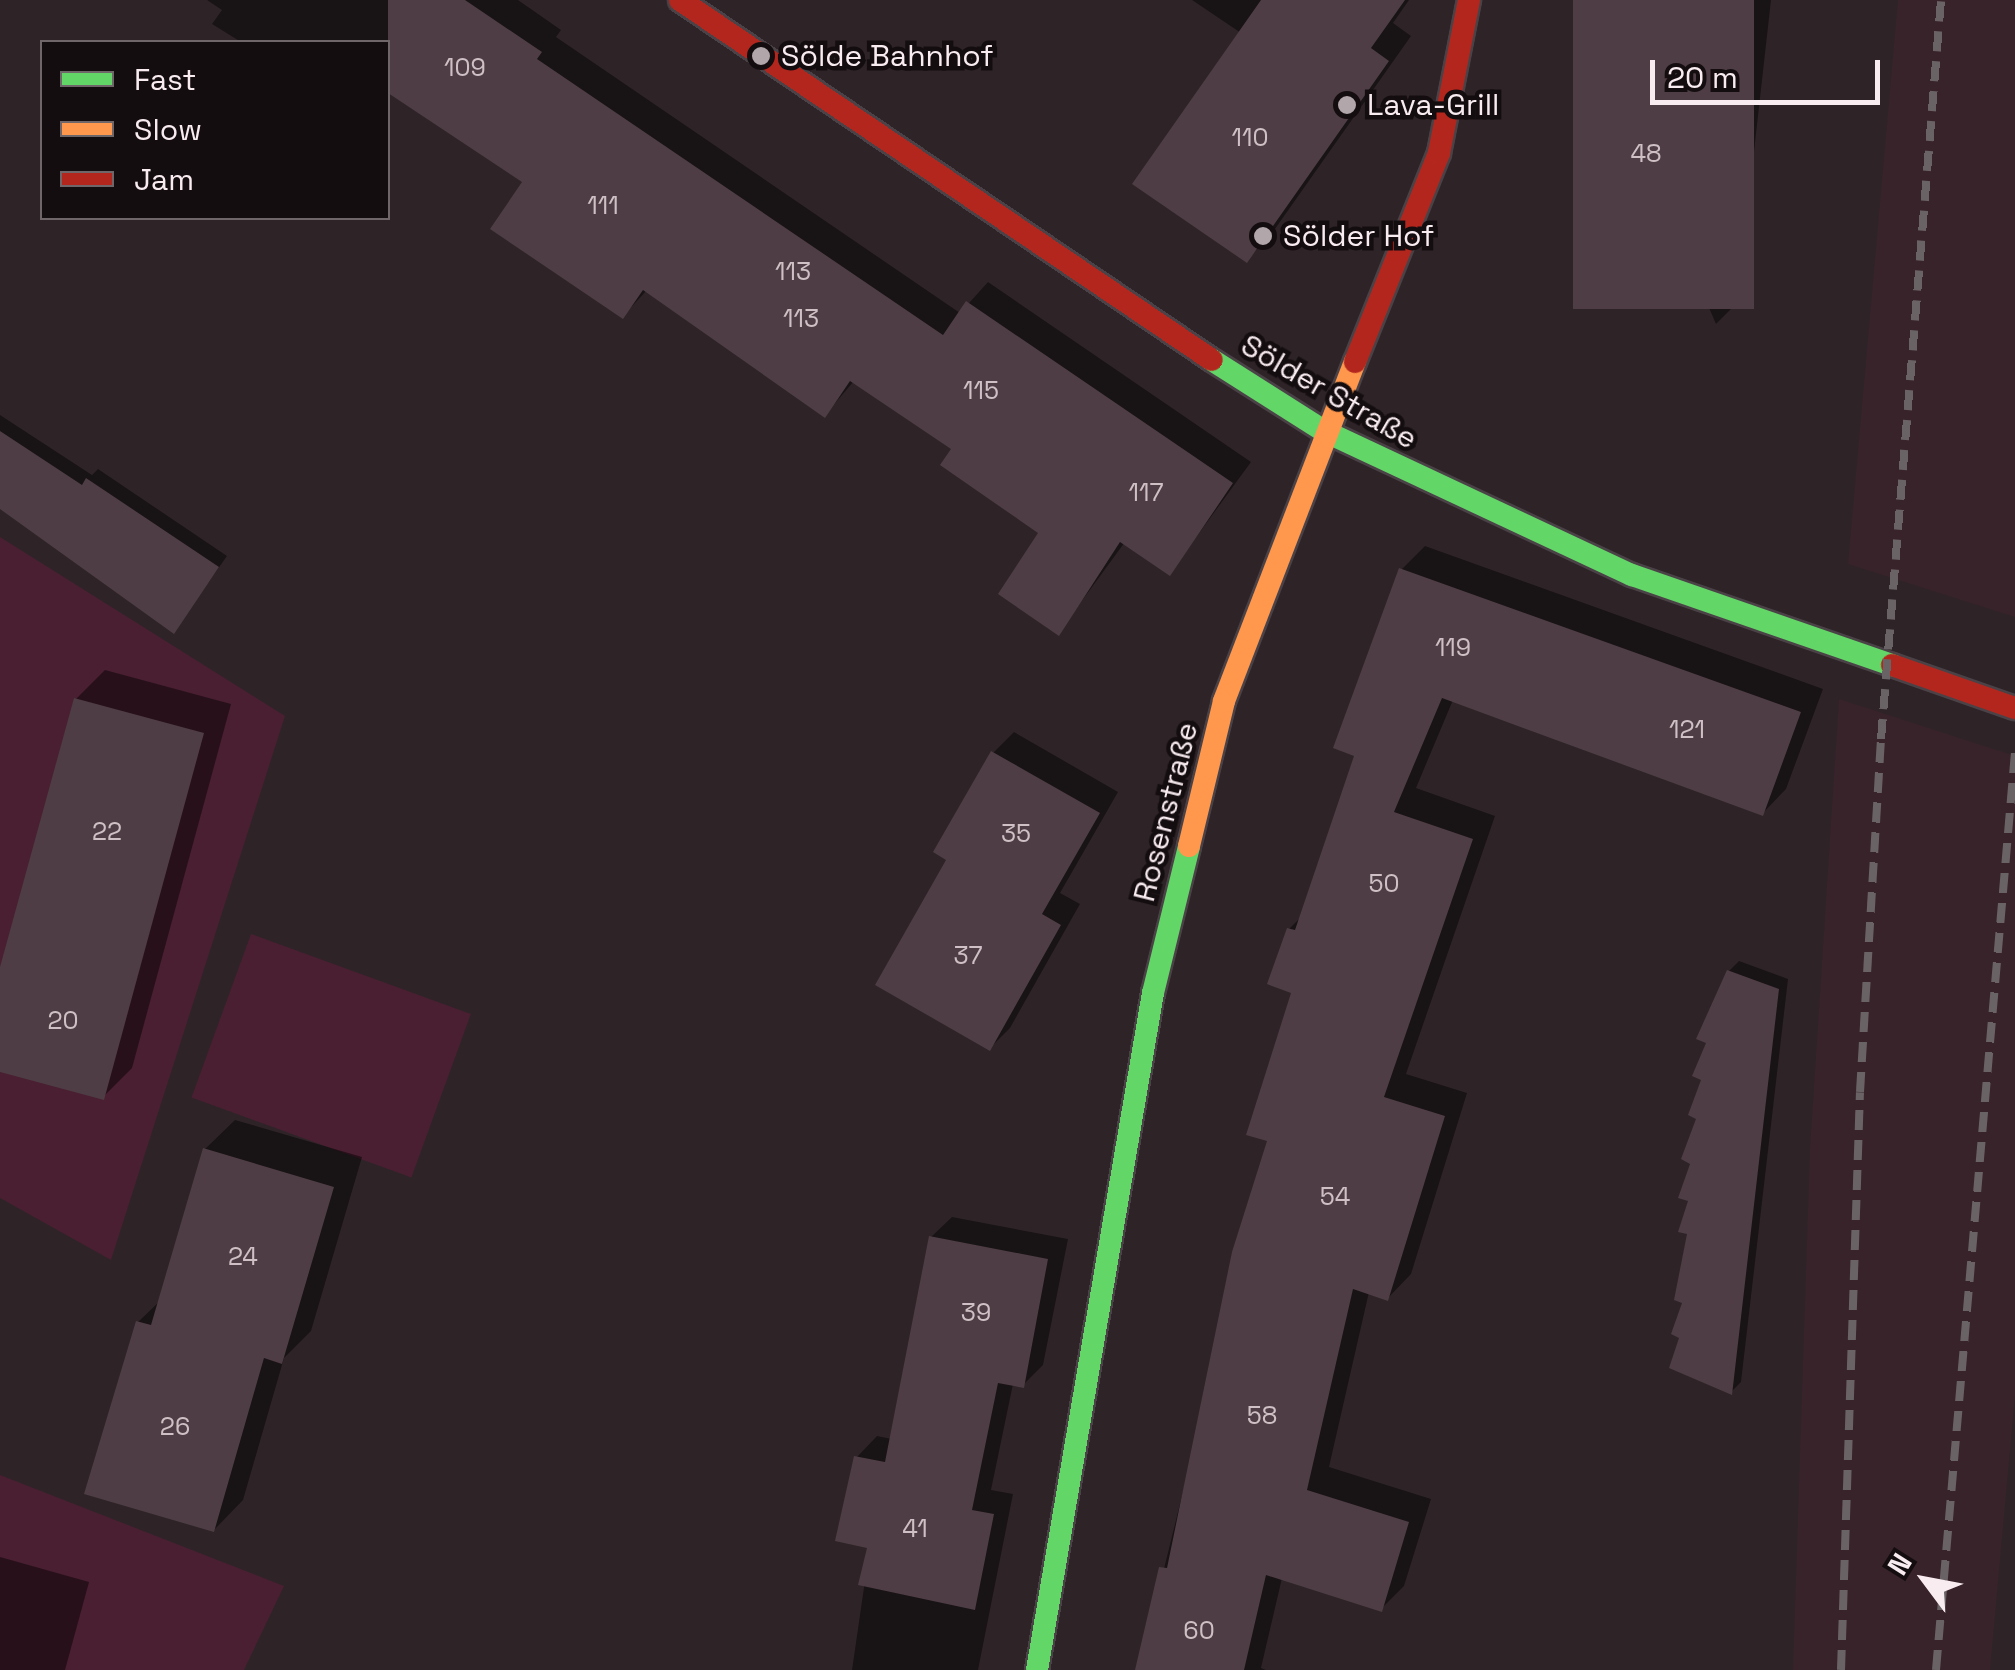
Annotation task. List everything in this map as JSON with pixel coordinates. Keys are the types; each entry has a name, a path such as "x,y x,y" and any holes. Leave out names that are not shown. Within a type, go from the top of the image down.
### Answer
{"street":[{"name":"Sölder Straße","path":"680,0 1063,265 1324,431 1632,575 2015,708"},
{"name":"Rosenstraße","path":"1037,1670 1153,993 1224,701 1324,431 1404,256 1439,153 1469,0"}],"shaded area":[{"path":"1898,0 2015,0 2015,617 1848,564"},
{"path":"0,537 285,716 111,1260 0,1198"},
{"path":"1839,699 2015,756 2015,1395 1990,1670 1793,1670 1810,1149"},
{"path":"251,934 471,1014 411,1178 191,1098"},
{"path":"0,1475 284,1586 244,1670 0,1670"}],"building":[{"path":"388,0 465,0 542,52 537,59 943,335 966,301 1233,483 1170,576 1120,542 1059,636 998,594 1038,533 940,465 951,449 850,381 825,418 643,290 623,319 490,229 522,182 390,94"},
{"path":"1261,0 1405,0 1371,48 1389,61 1247,263 1132,184"},
{"path":"1573,0 1754,0 1754,309 1573,309"},
{"path":"0,431 82,485 86,478 219,567 174,634 0,509"},
{"path":"1399,568 1801,712 1763,816 1442,698 1394,812 1473,839 1384,1097 1445,1116 1388,1301 1353,1289 1307,1490 1409,1522 1382,1612 1266,1575 1244,1670 1135,1670 1159,1567 1167,1568 1232,1252 1267,1141 1246,1135 1291,993 1267,984 1287,928 1295,930 1354,756 1333,748"},
{"path":"74,698 204,733 104,1100 0,1072 0,967"},
{"path":"991,751 1100,813 1042,914 1061,925 990,1051 875,985 946,860 933,852"},
{"path":"1727,970 1779,989 1732,1395 1669,1368 1679,1338 1671,1334 1682,1303 1674,1300 1687,1234 1678,1232 1688,1201 1678,1198 1690,1164 1681,1159 1696,1119 1688,1115 1701,1080 1692,1076 1706,1043 1696,1039"},
{"path":"203,1148 334,1187 282,1364 264,1358 214,1532 84,1494 136,1321 151,1325"},
{"path":"929,1236 1048,1259 1024,1388 998,1383 972,1510 994,1514 975,1610 858,1585 867,1548 835,1541 854,1456 885,1462"}],"railway":[{"path":"1841,1670 1860,1092 1881,739 1941,0"},
{"path":"1936,1670 2015,752"}],"traffic: fast":[{"path":"1212,360 1324,431 1632,575 1892,665"},
{"path":"1037,1670 1153,993 1189,846"}],"traffic: slow":[{"path":"1189,846 1224,701 1355,362"}],"traffic: jam":[{"path":"680,0 1212,360"},
{"path":"1355,362 1439,153 1469,0"},
{"path":"1892,665 2015,708"}],"place":[{"name":"Sölde Bahnhof","path":"761,56"},
{"name":"Lava-Grill","path":"1347,105"},
{"name":"Sölder Hof","path":"1263,236"}]}
